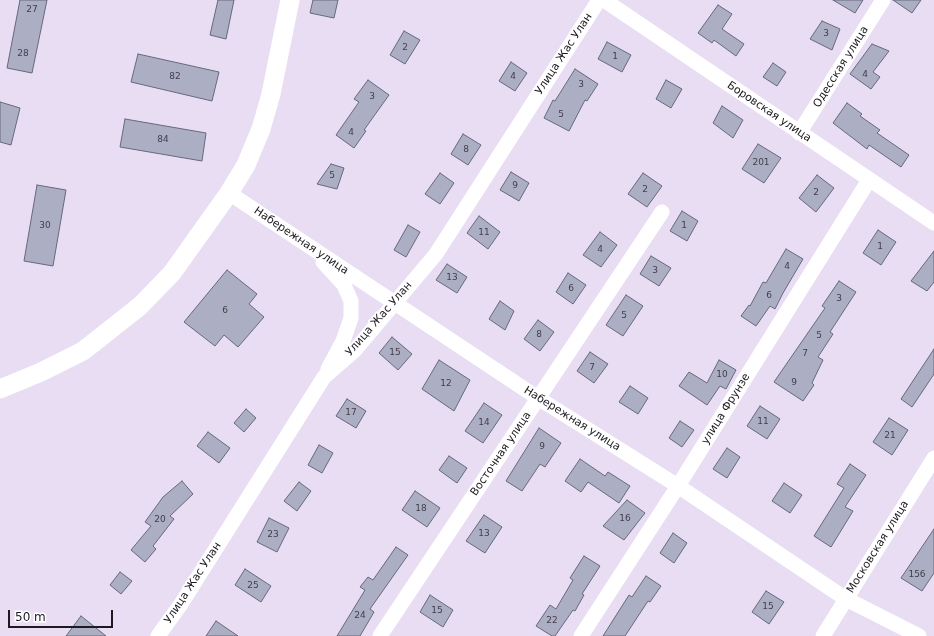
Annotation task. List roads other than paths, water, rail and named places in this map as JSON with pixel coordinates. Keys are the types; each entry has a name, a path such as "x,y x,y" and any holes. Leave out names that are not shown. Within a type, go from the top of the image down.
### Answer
{"main road":[{"path":"0,388 42,372 83,351 140,306 172,272 229,193 246,165 261,129 272,94 290,0"}],"street":[{"name":"Улица Жас Улан","path":"158,636 181,604 324,377 355,350 436,254 599,0"},
{"name":"Боровская улица","path":"604,0 934,223"},
{"name":"Одесская улица","path":"799,133 883,0"},
{"name":"улица Фрунзе","path":"581,636 678,486 869,180"},
{"name":"Набережная улица","path":"229,193 538,398 678,486 846,599 919,636"},
{"name":"Восточная улица","path":"380,636 662,212"},
{"path":"309,246 344,286 351,301 351,318 342,341 324,377"},
{"name":"Московская улица","path":"823,636 934,458"}]}
